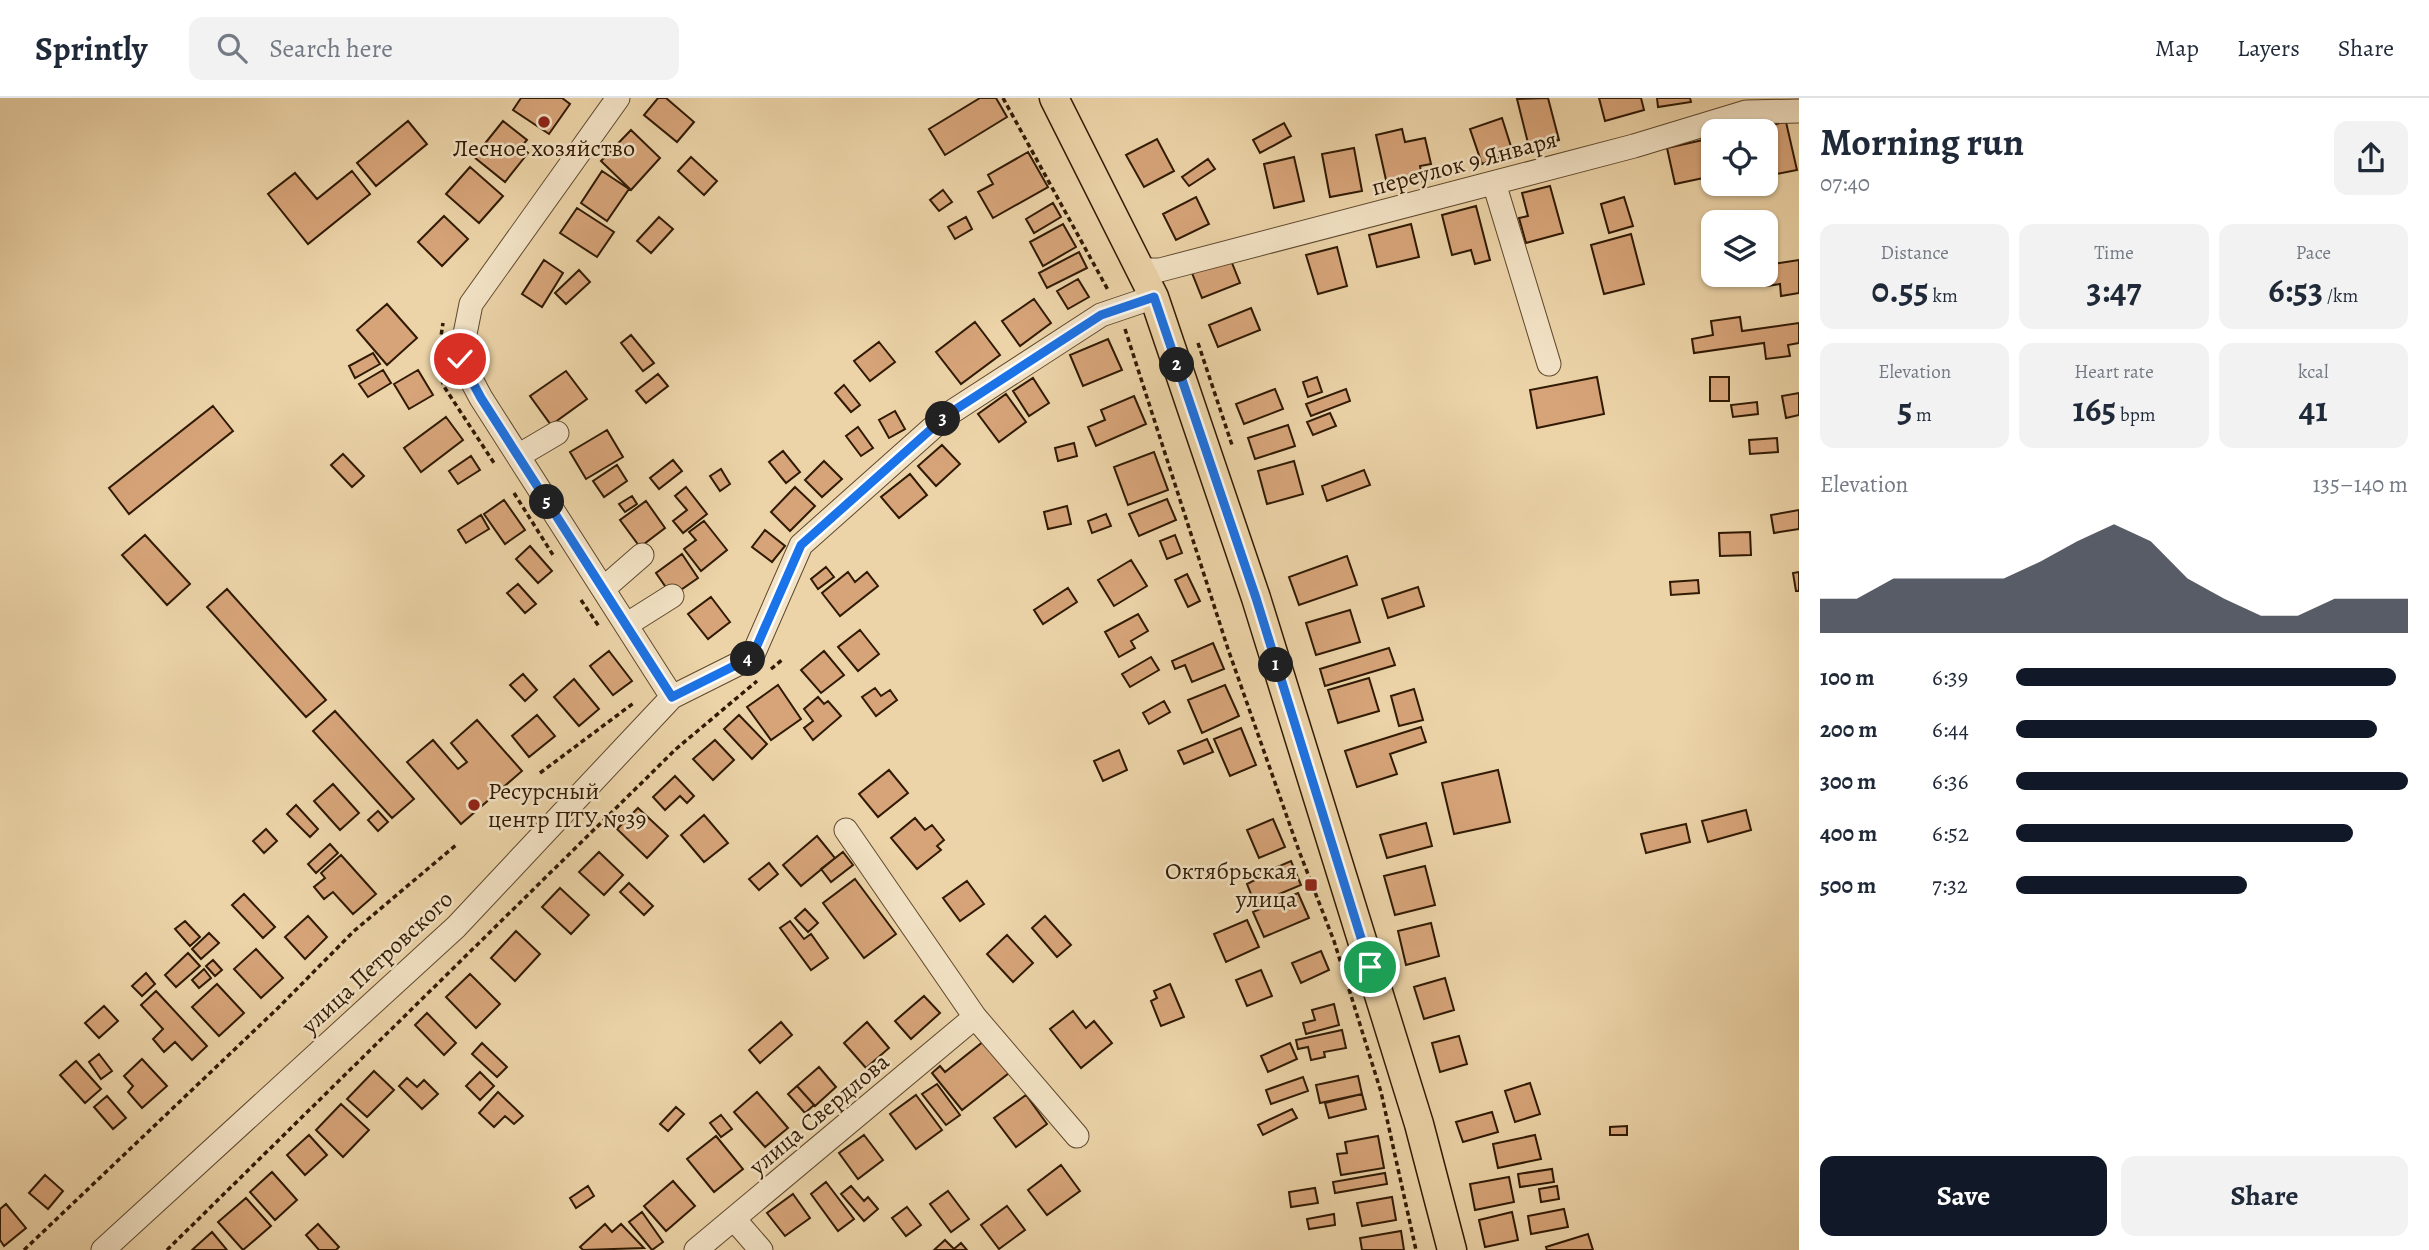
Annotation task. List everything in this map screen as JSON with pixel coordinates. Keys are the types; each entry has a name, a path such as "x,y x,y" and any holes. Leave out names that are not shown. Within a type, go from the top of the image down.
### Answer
{"main road":[{"path":"1054,98 1154,297 1256,598 1419,1124 1452,1250"}],"street":[{"path":"618,98 471,304 460,359 481,398 672,697"},
{"name":"переулок 9 Января","path":"1142,270 1160,270 1493,183 1746,112 1799,111"},
{"path":"1493,183 1549,364"},
{"name":"улица Петровского","path":"103,1250 456,927 672,697 752,657 801,545 947,415 1101,315 1154,297"},
{"path":"518,456 557,433"},
{"path":"603,589 642,555"},
{"path":"626,625 672,596"},
{"path":"846,830 975,1017 1077,1136"},
{"name":"улица Свердлова","path":"696,1250 975,1017"},
{"path":"734,1219 761,1250"}],"path":[{"path":"1003,98 1118,309 1228,649 1299,851 1334,941 1381,1092 1416,1250"},
{"path":"167,1250 676,749 783,659"},
{"path":"24,1250 354,931 456,845"}],"building":[{"name":"Лесное хозяйство","path":"521,98 562,98 570,104 549,134 513,110"},
{"path":"658,98 666,98 694,122 677,142 644,115"},
{"path":"980,98 996,98 1007,117 945,155 929,129"},
{"path":"1548,98 1559,140 1529,147 1517,99"},
{"path":"1599,98 1641,98 1644,110 1605,121"},
{"path":"1657,98 1690,98 1691,102 1658,107"},
{"path":"1502,118 1513,153 1482,164 1470,129"},
{"path":"408,121 427,144 376,186 357,163"},
{"path":"503,121 527,140 521,147 528,153 505,182 474,157"},
{"path":"1786,122 1797,170 1778,174 1778,124"},
{"path":"1284,123 1291,136 1260,153 1253,140"},
{"path":"1402,129 1405,142 1425,138 1431,164 1420,166 1423,181 1388,189 1376,135"},
{"path":"631,130 660,158 631,190 601,161"},
{"path":"1157,139 1174,171 1144,187 1126,155"},
{"path":"1701,140 1701,179 1675,184 1667,148"},
{"path":"1354,148 1362,191 1330,197 1322,154"},
{"path":"1028,152 1048,187 993,218 978,192 993,184 988,175"},
{"path":"691,157 717,181 704,195 678,171"},
{"path":"1294,157 1304,201 1274,208 1264,164"},
{"path":"1208,159 1215,169 1189,186 1182,177"},
{"path":"470,167 503,196 479,223 446,194"},
{"path":"352,171 370,194 308,244 268,194 295,173 317,199"},
{"path":"602,171 629,189 607,221 581,203"},
{"path":"1550,186 1563,233 1526,243 1519,218 1528,216 1522,193"},
{"path":"943,190 952,202 939,211 930,200"},
{"path":"1196,197 1209,224 1176,240 1163,214"},
{"path":"1624,197 1633,226 1609,233 1601,204"},
{"path":"1053,203 1061,217 1034,233 1026,219"},
{"path":"1476,206 1490,260 1475,264 1471,250 1452,255 1442,215"},
{"path":"577,208 614,232 597,257 560,233"},
{"path":"444,216 468,239 442,266 418,242"},
{"path":"659,217 673,229 651,253 637,241"},
{"path":"966,217 972,229 955,239 948,227"},
{"path":"1063,224 1076,247 1043,266 1030,242"},
{"path":"1411,224 1419,257 1377,267 1369,235"},
{"path":"1631,234 1644,284 1604,294 1591,245"},
{"path":"1337,247 1347,286 1318,294 1306,255"},
{"path":"1079,252 1087,268 1047,288 1039,273"},
{"path":"1230,258 1240,283 1202,298 1192,273"},
{"path":"544,260 563,273 542,307 522,294"},
{"path":"1799,260 1799,293 1781,296 1778,263"},
{"path":"579,270 590,282 566,304 555,293"},
{"path":"1078,279 1089,297 1068,309 1057,291"},
{"path":"1034,299 1051,323 1020,346 1002,321"},
{"path":"387,304 417,338 387,365 357,330"},
{"path":"1251,308 1260,330 1218,347 1209,325"},
{"path":"1740,317 1742,331 1799,323 1799,343 1788,345 1790,356 1766,359 1764,343 1694,353 1692,339 1713,335 1711,321"},
{"path":"975,322 1000,355 961,384 936,352"},
{"path":"631,335 654,363 643,371 621,343"},
{"path":"1108,339 1122,370 1083,386 1070,355"},
{"path":"879,342 895,362 870,381 854,361"},
{"path":"373,353 380,364 355,378 349,366"},
{"path":"383,370 391,383 368,397 359,384"},
{"path":"418,370 433,395 409,409 394,384"},
{"path":"566,371 587,399 551,425 530,396"},
{"path":"658,374 668,386 646,403 636,391"},
{"path":"1317,377 1322,392 1308,397 1303,382"},
{"path":"1597,377 1604,414 1537,428 1530,390"},
{"path":"1710,377 1729,377 1729,401 1710,401"},
{"path":"1033,378 1049,403 1029,416 1013,391"},
{"path":"844,385 860,405 851,412 835,393"},
{"path":"1275,389 1283,409 1244,424 1236,404"},
{"path":"1346,389 1350,401 1311,416 1306,404"},
{"path":"1799,393 1799,415 1786,418 1782,396"},
{"path":"1006,394 1026,422 999,442 978,414"},
{"path":"1134,396 1146,424 1096,446 1088,427 1105,420 1101,410"},
{"path":"1757,402 1758,414 1733,417 1731,405"},
{"path":"213,406 233,431 129,514 109,488"},
{"path":"895,411 905,429 889,438 879,420"},
{"path":"1330,413 1336,426 1313,435 1307,422"},
{"path":"446,417 463,440 421,472 404,448"},
{"path":"1288,425 1295,446 1255,459 1248,438"},
{"path":"858,427 873,448 861,456 846,436"},
{"path":"607,430 623,457 586,479 570,452"},
{"path":"1777,438 1778,452 1750,454 1749,440"},
{"path":"1074,443 1077,456 1058,461 1055,448"},
{"path":"942,445 960,464 936,486 918,466"},
{"path":"783,451 800,472 786,483 769,462"},
{"path":"1154,452 1168,490 1128,505 1114,467"},
{"path":"343,454 364,476 352,487 331,465"},
{"path":"471,456 480,470 458,484 449,471"},
{"path":"673,460 682,471 659,489 650,478"},
{"path":"824,461 842,479 822,497 805,480"},
{"path":"1294,461 1303,494 1267,504 1258,471"},
{"path":"617,465 627,481 604,497 593,481"},
{"path":"721,469 730,484 720,491 710,476"},
{"path":"1364,470 1370,485 1327,501 1322,486"},
{"path":"910,474 927,495 899,518 881,497"},
{"path":"686,487 707,514 683,533 673,521 687,510 675,496"},
{"path":"795,487 815,506 790,531 771,512"},
{"path":"632,496 637,504 625,512 619,504"},
{"path":"1167,499 1176,520 1139,536 1129,514"},
{"path":"504,500 525,530 505,544 484,514"},
{"path":"646,501 665,528 640,547 620,520"},
{"path":"1067,506 1071,524 1048,529 1044,512"},
{"path":"1799,510 1799,529 1774,533 1771,515"},
{"path":"1106,514 1111,526 1092,533 1088,521"},
{"path":"481,515 489,529 466,543 458,530"},
{"path":"704,521 727,550 701,571 684,549 696,540 689,532"},
{"path":"765,530 785,546 772,562 752,547"},
{"path":"1750,532 1751,555 1720,556 1719,533"},
{"path":"145,535 190,584 167,605 122,555"},
{"path":"1175,535 1182,553 1167,559 1160,541"},
{"path":"530,546 552,571 538,583 516,559"},
{"path":"682,554 698,578 672,596 656,573"},
{"path":"1347,556 1357,585 1299,605 1289,577"},
{"path":"1131,560 1147,586 1114,606 1098,580"},
{"path":"826,567 834,577 818,589 811,579"},
{"path":"848,572 855,582 867,572 878,586 840,616 822,593"},
{"path":"1799,572 1799,591 1796,591 1793,573"},
{"path":"1187,574 1200,601 1188,607 1175,580"},
{"path":"1698,580 1699,593 1671,595 1670,582"},
{"path":"518,584 536,604 525,613 507,593"},
{"path":"1418,587 1424,606 1388,618 1382,599"},
{"path":"1068,588 1077,602 1043,624 1034,610"},
{"path":"227,589 326,700 306,717 207,607"},
{"path":"711,597 730,622 708,639 688,614"},
{"path":"1350,610 1360,642 1316,655 1306,623"},
{"path":"1138,614 1148,631 1131,641 1135,648 1119,657 1105,632"},
{"path":"860,630 879,654 858,671 838,647"},
{"path":"1213,643 1224,669 1192,682 1185,665 1175,669 1172,661"},
{"path":"1389,648 1395,665 1325,686 1320,669"},
{"path":"609,651 632,681 613,695 590,666"},
{"path":"824,651 844,675 821,693 801,670"},
{"path":"1151,657 1159,670 1130,687 1122,674"},
{"path":"523,674 537,690 525,701 510,685"},
{"path":"1369,678 1379,711 1338,723 1328,690"},
{"path":"574,679 599,709 579,726 554,697"},
{"path":"778,685 801,719 771,740 747,707"},
{"path":"1225,685 1239,716 1202,733 1188,700"},
{"path":"875,688 881,696 890,690 897,700 876,716 862,697"},
{"path":"1414,689 1423,720 1399,726 1391,696"},
{"path":"818,697 824,704 828,701 841,716 813,740 804,728 813,721 804,709"},
{"path":"1164,701 1170,712 1149,724 1143,713"},
{"path":"335,711 414,799 392,818 313,731"},
{"path":"537,715 555,736 529,757 512,736"},
{"path":"739,715 767,744 752,759 724,729"},
{"path":"477,720 522,771 461,824 407,762 433,740 458,769 467,762 451,743"},
{"path":"1421,727 1426,742 1390,754 1397,774 1357,787 1345,751"},
{"path":"1241,728 1256,765 1230,776 1214,739"},
{"path":"1207,739 1213,752 1184,764 1178,751"},
{"path":"715,740 734,760 713,780 693,759"},
{"path":"1119,750 1127,770 1103,781 1094,761"},
{"path":"889,770 908,793 878,817 859,794"},
{"path":"1498,770 1510,822 1454,834 1442,783"},
{"path":"675,776 694,796 687,803 680,796 665,810 653,797"},
{"path":"333,784 359,813 340,830 314,801"},
{"path":"296,805 318,829 310,837 287,814"},
{"path":"638,808 668,836 647,858 617,829"},
{"path":"1746,810 1751,830 1708,842 1702,821"},
{"path":"378,811 388,822 378,831 368,820"},
{"path":"704,815 728,843 704,862 681,835"},
{"path":"915,818 925,830 932,825 944,840 937,846 941,850 917,869 891,838"},
{"path":"1273,819 1285,847 1259,858 1247,830"},
{"path":"1426,823 1432,846 1387,858 1380,835"},
{"path":"1686,824 1690,842 1646,853 1641,834"},
{"path":"266,829 277,841 264,853 253,841"},
{"path":"817,836 835,858 801,886 783,865"},
{"path":"330,844 338,853 316,873 308,864"},
{"path":"599,852 623,875 604,895 579,872"},
{"path":"843,852 853,865 831,882 821,869"},
{"path":"341,855 376,894 353,914 333,892 324,899 314,887 325,878 321,873"},
{"path":"1291,861 1301,885 1255,904 1247,884 1255,880 1254,877"},
{"path":"769,863 778,874 759,890 749,879"},
{"path":"1425,866 1435,905 1395,915 1384,876"},
{"path":"855,879 896,934 864,958 823,903"},
{"path":"967,881 984,904 960,921 943,898"},
{"path":"629,883 653,906 644,915 620,892"},
{"path":"560,888 589,915 571,934 542,907"},
{"path":"1298,893 1309,918 1264,937 1253,912"},
{"path":"244,894 275,927 263,938 232,905"},
{"path":"805,909 818,923 808,932 795,918"},
{"path":"308,916 327,937 305,959 285,937"},
{"path":"1045,916 1071,945 1057,957 1032,928"},
{"path":"1247,920 1259,947 1226,962 1214,934"},
{"path":"185,921 200,937 190,946 175,929"},
{"path":"790,921 804,939 811,934 828,958 811,970 780,928"},
{"path":"1431,923 1439,956 1406,965 1398,931"},
{"path":"516,931 540,954 515,981 491,958"},
{"path":"209,933 219,943 201,959 192,949"},
{"path":"1007,935 1033,963 1013,982 987,954"},
{"path":"256,949 283,978 261,998 234,969"},
{"path":"1321,951 1329,970 1301,983 1292,963"},
{"path":"188,953 200,966 176,987 165,975"},
{"path":"213,960 222,970 215,976 206,966"},
{"path":"204,969 211,978 199,988 192,980"},
{"path":"1261,970 1272,996 1247,1006 1236,980"},
{"path":"146,973 155,984 142,996 132,986"},
{"path":"470,974 500,1004 476,1028 446,997"},
{"path":"1445,978 1454,1010 1424,1019 1414,987"},
{"path":"217,984 244,1013 219,1036 192,1007"},
{"path":"1170,984 1184,1017 1161,1026 1151,1001 1157,998 1154,991"},
{"path":"156,991 207,1046 192,1060 175,1042 164,1052 153,1039 163,1029 141,1005"},
{"path":"924,996 940,1013 911,1039 895,1021"},
{"path":"1334,1004 1339,1025 1306,1034 1303,1023 1315,1020 1312,1010"},
{"path":"104,1006 118,1021 99,1038 85,1023"},
{"path":"1073,1011 1086,1028 1094,1021 1112,1043 1081,1068 1050,1029"},
{"path":"427,1013 456,1043 444,1055 415,1025"},
{"path":"781,1022 792,1035 760,1063 749,1050"},
{"path":"867,1022 889,1048 866,1068 844,1043"},
{"path":"1342,1030 1346,1048 1324,1052 1325,1057 1311,1060 1308,1047 1298,1049 1296,1040"},
{"path":"1459,1036 1467,1064 1440,1072 1432,1043"},
{"path":"984,1041 1009,1073 962,1110 932,1073 940,1066 945,1072"},
{"path":"482,1043 507,1067 497,1077 472,1054"},
{"path":"1290,1043 1297,1059 1268,1072 1261,1056"},
{"path":"99,1054 112,1071 101,1079 89,1062"},
{"path":"142,1059 167,1086 142,1108 128,1092 133,1086 124,1076"},
{"path":"76,1061 101,1089 85,1103 60,1075"},
{"path":"819,1067 836,1087 815,1106 797,1086"},
{"path":"374,1071 394,1090 367,1117 347,1099"},
{"path":"480,1072 494,1086 480,1100 466,1086"},
{"path":"1358,1076 1362,1094 1320,1103 1316,1085"},
{"path":"1303,1077 1308,1091 1271,1104 1266,1090"},
{"path":"407,1078 417,1087 424,1080 438,1094 422,1109 399,1086"},
{"path":"1530,1083 1540,1114 1515,1122 1505,1091"},
{"path":"937,1084 960,1115 946,1125 922,1094"},
{"path":"797,1086 814,1105 805,1113 788,1094"},
{"path":"498,1092 523,1116 514,1124 505,1116 494,1127 479,1113"},
{"path":"757,1092 788,1128 765,1147 734,1112"},
{"path":"1362,1094 1366,1109 1329,1118 1325,1103"},
{"path":"916,1095 942,1130 916,1149 890,1114"},
{"path":"1026,1095 1047,1124 1016,1147 994,1118"},
{"path":"107,1096 126,1118 113,1129 94,1107"},
{"path":"341,1104 369,1130 343,1157 316,1130"},
{"path":"676,1107 684,1114 668,1131 660,1124"},
{"path":"1292,1109 1297,1118 1263,1135 1258,1125"},
{"path":"1492,1112 1498,1132 1463,1142 1456,1122"},
{"path":"721,1115 732,1129 721,1137 710,1123"},
{"path":"1627,1126 1627,1135 1610,1135 1610,1127"},
{"path":"309,1135 327,1155 305,1175 287,1155"},
{"path":"864,1135 883,1160 858,1179 839,1153"},
{"path":"1535,1135 1541,1159 1498,1168 1493,1144"},
{"path":"716,1136 743,1169 714,1192 687,1159"},
{"path":"1378,1136 1384,1168 1341,1175 1337,1154 1347,1153 1345,1142"},
{"path":"1061,1165 1080,1191 1047,1215 1028,1190"},
{"path":"1552,1169 1554,1182 1520,1187 1518,1174"},
{"path":"272,1172 297,1200 275,1220 250,1192"},
{"path":"1385,1173 1387,1184 1335,1193 1333,1182"},
{"path":"45,1175 63,1191 48,1209 29,1193"},
{"path":"1509,1177 1514,1202 1475,1210 1470,1184"},
{"path":"673,1181 695,1206 666,1231 644,1206"},
{"path":"826,1182 854,1219 838,1231 811,1194"},
{"path":"588,1186 594,1196 576,1208 570,1198"},
{"path":"851,1186 864,1201 868,1197 878,1209 864,1221 841,1194"},
{"path":"1557,1186 1559,1199 1541,1202 1539,1189"},
{"path":"1315,1188 1318,1203 1291,1207 1289,1192"},
{"path":"948,1191 969,1219 951,1232 930,1204"},
{"path":"793,1194 810,1218 785,1236 767,1213"},
{"path":"1392,1197 1396,1220 1362,1226 1357,1203"},
{"path":"246,1198 271,1226 243,1250 218,1222"},
{"path":"6,1204 26,1228 4,1246 0,1240 0,1209"},
{"path":"1007,1206 1025,1230 999,1249 981,1225"},
{"path":"907,1207 921,1225 906,1236 892,1218"},
{"path":"1564,1209 1568,1227 1531,1234 1528,1216"},
{"path":"642,1212 663,1242 652,1250 629,1222"},
{"path":"1512,1212 1518,1240 1485,1247 1479,1220"},
{"path":"1334,1214 1335,1225 1309,1229 1307,1219"},
{"path":"318,1224 339,1247 336,1250 319,1250 306,1235"},
{"path":"605,1224 612,1232 621,1224 644,1248 583,1250 580,1247"},
{"path":"1401,1231 1404,1250 1362,1250 1360,1238"},
{"path":"212,1232 227,1250 192,1250"},
{"path":"1588,1234 1593,1250 1547,1250 1546,1247"},
{"path":"945,1240 954,1249 961,1243 967,1250 934,1250"}],"place":[{"name":"Лесное хозяйство","path":"544,122"},
{"name":"Ресурсный центр ПТУ №39","path":"474,805"},
{"name":"Октябрьская улица","path":"1311,885"}],"route":[{"path":"460,359 481,398 672,697 752,657 801,545 947,415 1101,315 1154,297 1256,598 1370,967"}]}
